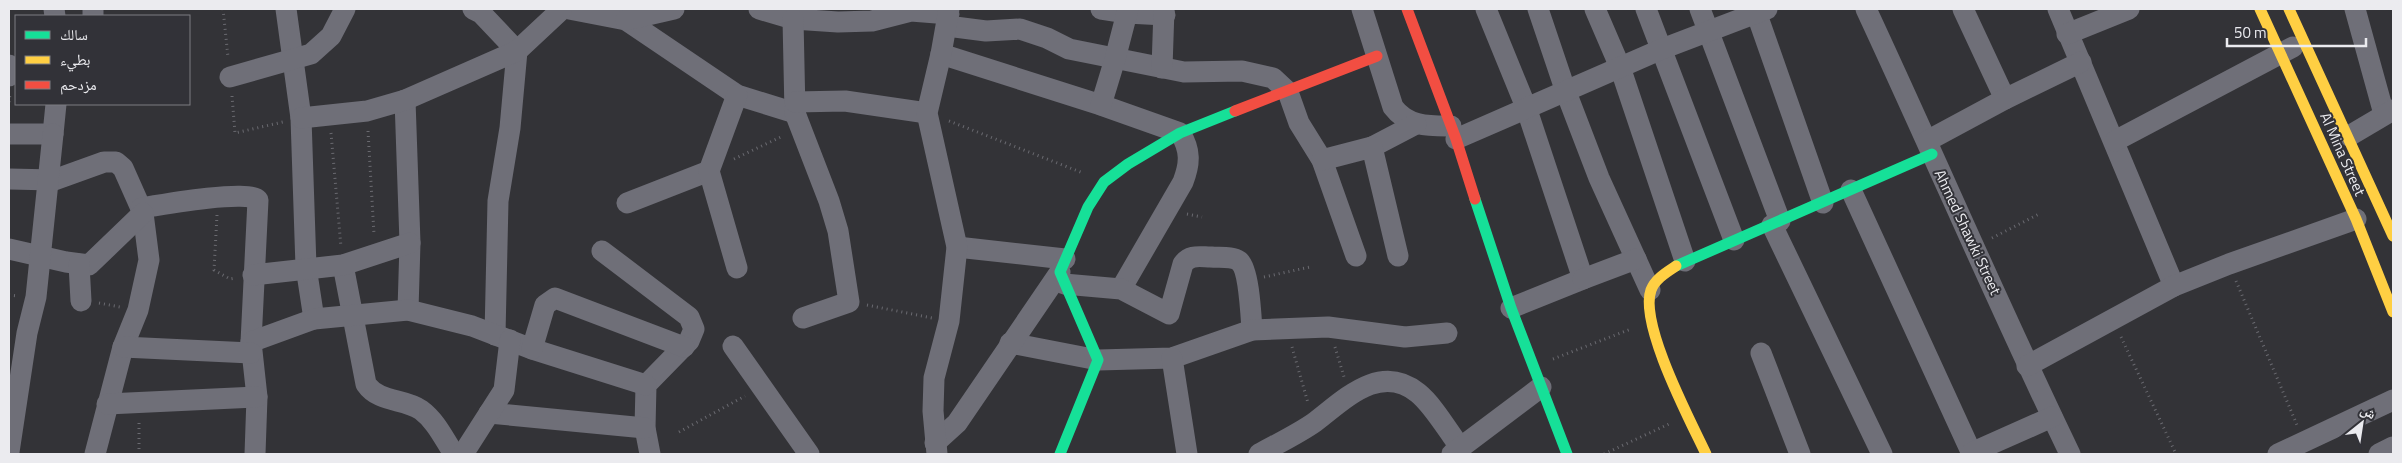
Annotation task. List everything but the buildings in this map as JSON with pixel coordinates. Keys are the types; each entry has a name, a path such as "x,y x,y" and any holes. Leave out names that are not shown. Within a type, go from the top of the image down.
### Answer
{"street":[{"path":"286,9 301,118 306,267 314,319"},
{"path":"230,77 311,54 319,49 331,36 345,9"},
{"path":"301,118 366,112 405,100 517,51 562,9"},
{"path":"570,9 626,20 737,95 797,114 845,101 927,113"},
{"path":"626,20 674,9"},
{"path":"759,9 793,19 856,22 872,21 911,11 948,16 986,31 1020,29 1047,38 1069,49 1162,68 1184,72 1252,72 1273,78 1288,92 1299,123 1322,160 1356,256"},
{"path":"1102,9 1164,12 1162,68"},
{"path":"1362,9 1393,108 1402,117 1416,124 1454,132 1566,92 1662,49 1709,32 1760,10 1823,203"},
{"path":"1407,9 1454,132 1511,308 1567,454"},
{"path":"1486,9 1526,107 1583,279"},
{"path":"1538,9 1566,92 1599,178 1650,290"},
{"path":"1595,9 1620,67 1685,261"},
{"path":"1646,9 1734,240"},
{"path":"1700,9 1776,223 1882,454"},
{"name":"Ahmed Shawki Street","path":"1866,9 1976,246 2027,366 2070,454"},
{"path":"1963,9 2005,99"},
{"path":"2058,9 2067,34 2115,141 2174,286"},
{"path":"2067,34 2129,9"},
{"name":"Al Mina Street","path":"2260,9 2282,52 2356,219 2393,312"},
{"name":"Al Mina Street","path":"2289,9 2349,136 2393,236"},
{"path":"2349,136 2389,112 2355,9"},
{"path":"463,454 504,390 498,202 510,128 517,51 478,10"},
{"path":"1101,104 1127,11"},
{"path":"936,448 933,411 934,378 949,322 957,247 927,113 948,16"},
{"path":"793,19 797,114 826,190 838,231 849,302 803,318"},
{"path":"2115,141 2304,42"},
{"path":"941,54 1101,104 1180,133 1190,154 1184,182 1121,289"},
{"path":"936,448 958,423 1010,343 1063,272 1079,223 1104,182 1128,164 1180,133 1377,56"},
{"path":"1706,454 1688,416 1651,322 1648,299 1650,290 1664,274 1685,261 1851,190 1930,148 2005,99 2081,62"},
{"path":"9,65 9,76"},
{"path":"737,95 709,171 737,268"},
{"path":"405,100 410,243 408,310"},
{"path":"9,452 18,332 36,297 56,105"},
{"path":"1322,160 1372,147 1416,124"},
{"path":"9,134 52,134"},
{"path":"1372,147 1398,256"},
{"path":"9,179 49,180 74,174 104,162 116,162 123,168 142,211 148,244 146,277 138,310 123,346 95,454"},
{"path":"627,203 709,171"},
{"path":"1851,190 1972,453 2052,417"},
{"path":"9,249 79,264 89,264 94,262 142,211 217,197 249,195 258,200 251,347 257,397 255,454"},
{"path":"2027,366 2174,286 2229,264 2356,219"},
{"path":"253,274 306,267 343,265 410,243"},
{"path":"957,247 1063,272 1121,289 1169,314 1182,264 1190,257 1234,259 1241,263 1246,281 1252,330"},
{"path":"602,251 689,317 694,329 684,347 646,385 645,428 650,454"},
{"path":"1511,308 1636,259"},
{"path":"79,264 81,301"},
{"path":"343,265 366,384 379,396 420,410 432,421 454,454"},
{"path":"1060,454 1098,360 1063,272"},
{"path":"532,349 545,305 555,298 684,347"},
{"path":"123,346 251,347 314,319 408,310 472,326 532,349 646,385"},
{"path":"1010,343 1098,360 1172,358 1252,330 1328,328 1405,337 1447,333"},
{"path":"733,346 808,454"},
{"path":"1761,353 1800,454"},
{"path":"1172,358 1187,454"},
{"path":"1259,454 1313,423 1349,394 1383,380 1409,386 1419,394 1456,450 1541,387"},
{"path":"107,404 257,397"},
{"path":"2278,454 2393,400"},
{"path":"489,413 645,428"},
{"path":"2379,454 2393,448"}],"path":[{"path":"224,9 235,133 301,118"},
{"path":"366,112 375,255"},
{"path":"927,113 1104,182"},
{"path":"709,171 797,114"},
{"path":"329,115 343,265"},
{"path":"217,197 214,270 230,279 253,274"},
{"path":"1976,246 2039,214"},
{"path":"2229,264 2304,442"},
{"path":"1246,281 1310,267"},
{"path":"849,302 949,322"},
{"path":"2113,320 2176,454"},
{"path":"1534,367 1651,322"},
{"path":"1328,328 1349,394"},
{"path":"1288,329 1313,423"},
{"path":"679,432 761,387"},
{"path":"139,403 139,454"},
{"path":"1604,454 1688,416"}],"traffic: fast":[{"path":"1060,454 1098,360 1060,272 1088,207 1104,182 1128,164 1180,133 1235,111"},
{"path":"1676,266 1932,154"},
{"path":"1475,199 1511,308 1567,454"}],"traffic: slow":[{"path":"2260,9 2356,219 2393,312"},
{"path":"2289,9 2393,236"},
{"path":"1676,266 1658,279 1651,290 1649,305 1652,325 1678,396 1706,454"}],"traffic: jam":[{"path":"1407,9 1456,139 1475,199"},
{"path":"1235,111 1377,56"}]}
